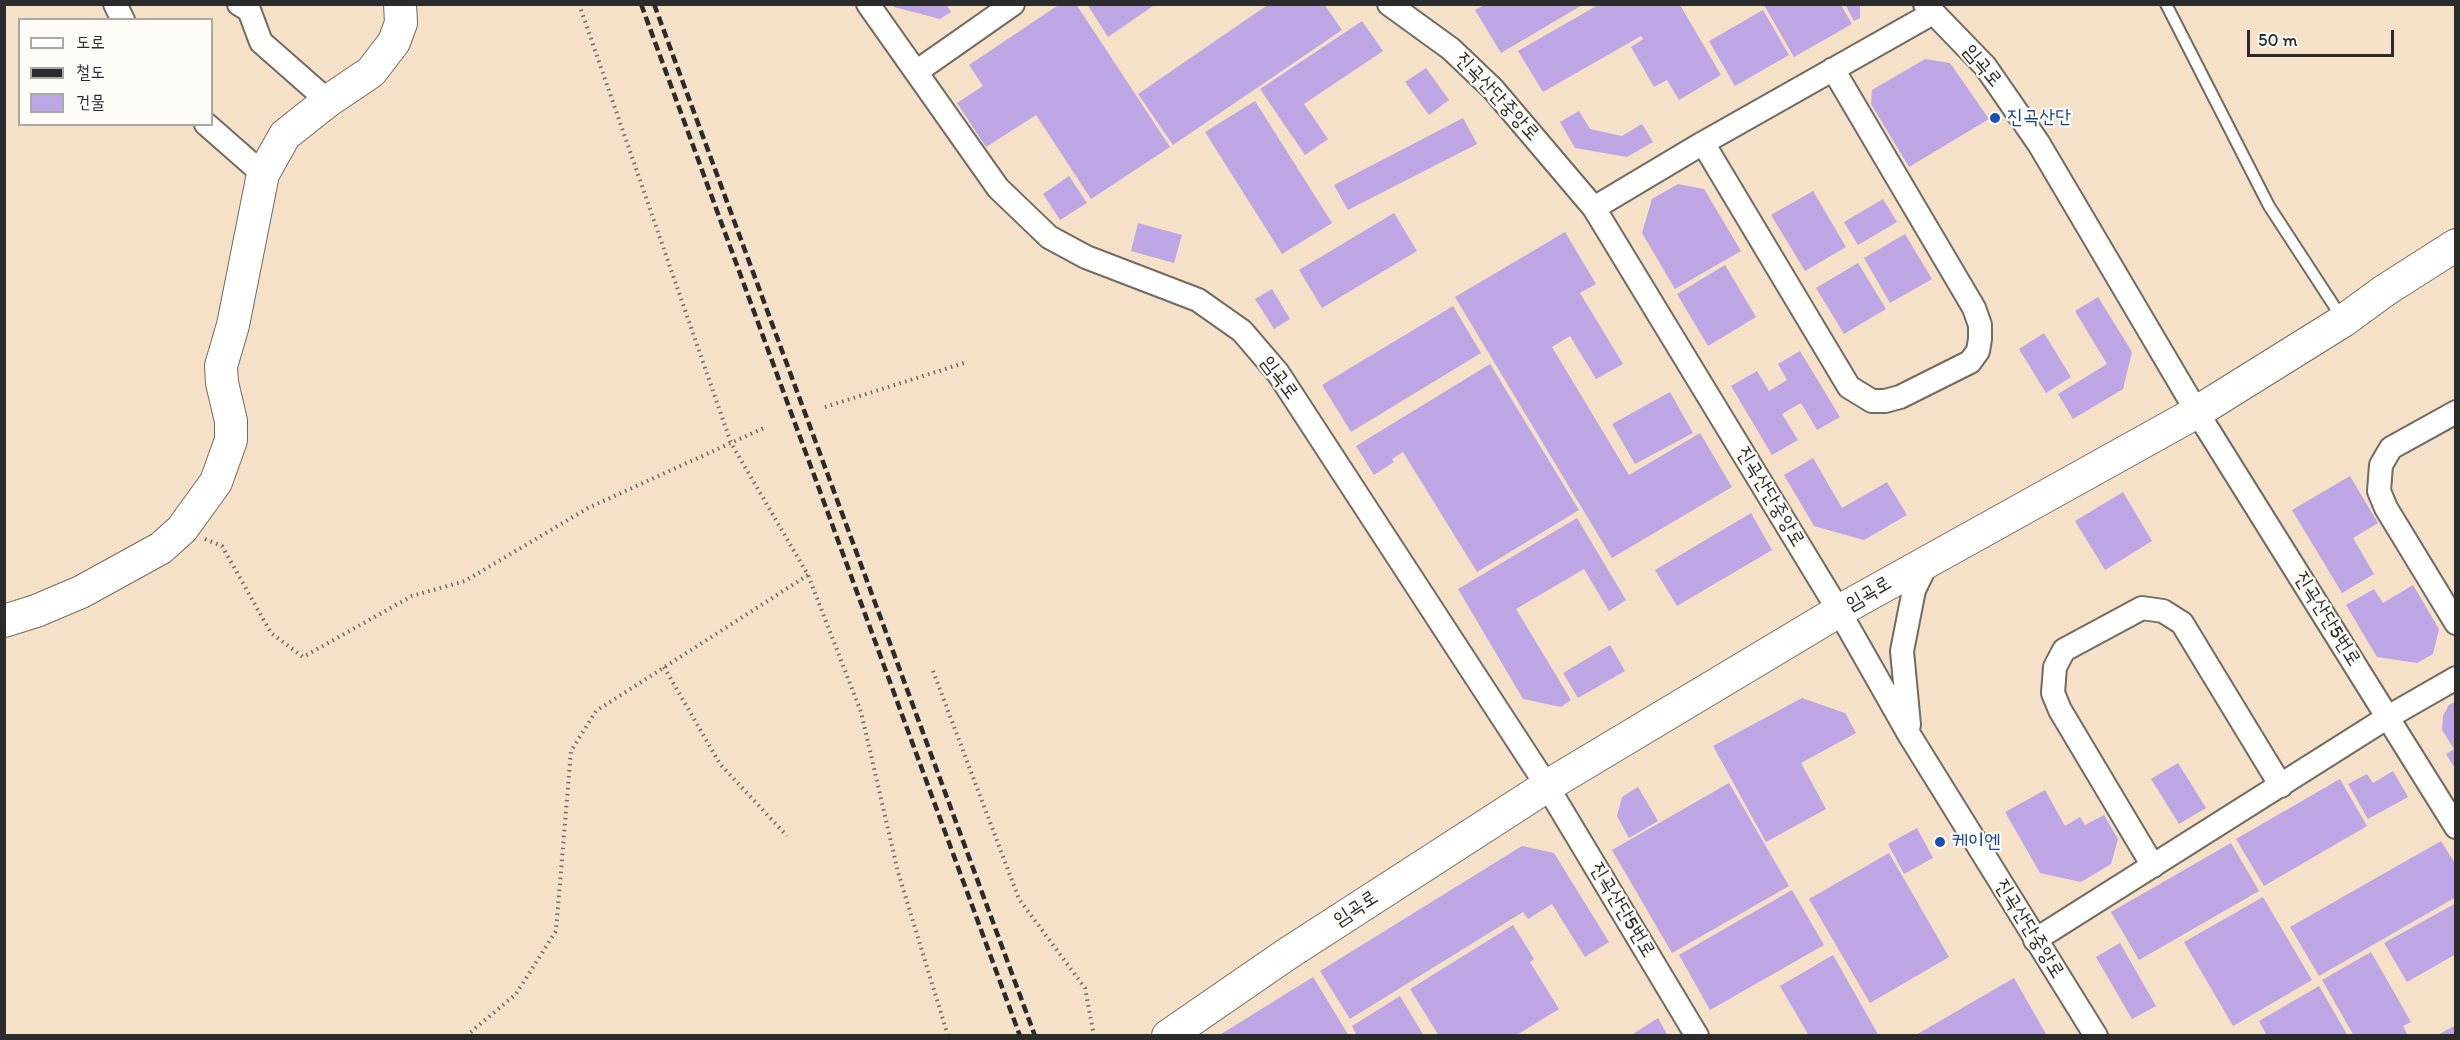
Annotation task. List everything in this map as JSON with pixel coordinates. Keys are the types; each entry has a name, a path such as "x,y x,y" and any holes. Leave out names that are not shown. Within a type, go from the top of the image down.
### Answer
{"main road":[{"path":"4,621 36,611 81,592 161,548 182,529 216,482 231,440 231,421 222,383 221,366 233,326 263,174 285,135 328,101 371,72 394,42 401,23 400,4"},
{"name":"임곡로","path":"1168,1035 1287,954 1546,786 1839,611 2197,412 2343,321 2384,291 2456,245"}],"street":[{"path":"115,4 122,18"},
{"path":"239,4 249,10 261,42 328,101"},
{"name":"임곡로","path":"868,4 998,189 1049,237 1086,257 1198,300 1242,331 1278,373 1546,786"},
{"path":"916,72 1013,4"},
{"name":"진곡산단중앙로","path":"1389,4 1451,49 1493,89 1594,208 1839,611 1910,736 2096,1035"},
{"path":"1594,208 1833,69 1929,9"},
{"name":"임곡로","path":"1929,9 1985,66 2039,144 2197,412"},
{"path":"1703,143 1849,387 1872,401 1885,401 1900,397 1970,362 1978,351 1980,339 1980,325 1974,308 1833,69"},
{"path":"208,126 263,174"},
{"name":"진곡산단5번로","path":"2197,412 2456,827"},
{"path":"2456,412 2391,448 2381,465 2379,491 2386,508 2456,622"},
{"path":"1910,736 1902,651 1914,590 1928,561"},
{"path":"2153,866 2060,710 2053,693 2055,668 2064,650 2142,608 2163,611 2182,623 2281,786"},
{"path":"2035,940 2388,717 2456,678"},
{"name":"진곡산단5번로","path":"1546,786 1697,1035"}],"lane":[{"path":"2166,4 2270,206 2343,321"}],"path":[{"path":"579,4 731,443 808,575 861,712 898,872 948,1035"},
{"path":"825,406 964,363"},
{"path":"182,529 222,546 271,633 303,657 412,596 465,581 588,508 766,427"},
{"path":"466,1035 516,994 556,931 572,751 596,711 808,575"},
{"path":"664,667 720,764 787,836"},
{"path":"933,671 1018,898 1085,988 1094,1035"}],"building":[{"path":"893,4 946,4 951,12 940,19 894,7"},
{"path":"1060,4 1076,4 1170,147 1091,199 1036,115 986,147 957,103 983,86 969,65"},
{"path":"1087,4 1156,4 1108,37"},
{"path":"1269,4 1324,4 1342,30 1173,145 1138,94"},
{"path":"1486,4 1584,4 1501,53 1475,10"},
{"path":"1845,4 1860,4 1860,18 1854,21"},
{"path":"1598,5 1680,5 1721,75 1679,100 1667,80 1654,87 1631,47 1643,39 1641,36 1543,92 1518,51"},
{"path":"1764,5 1841,5 1852,24 1794,57"},
{"path":"1763,10 1789,55 1735,86 1709,41"},
{"path":"1362,21 1383,51 1304,104 1328,139 1305,155 1260,89"},
{"path":"1925,59 1950,63 1989,119 1909,167 1871,104 1872,90"},
{"path":"1426,68 1449,100 1429,115 1405,82"},
{"path":"1255,101 1332,223 1282,254 1205,132"},
{"path":"1579,111 1590,129 1622,136 1642,124 1653,142 1627,157 1575,148 1560,122"},
{"path":"1463,118 1477,144 1348,210 1334,185"},
{"path":"1069,176 1087,203 1060,220 1043,194"},
{"path":"1678,184 1704,189 1741,251 1675,289 1642,233 1652,199"},
{"path":"1813,191 1846,247 1805,271 1771,215"},
{"path":"1883,199 1897,222 1858,245 1844,222"},
{"path":"1394,213 1417,251 1322,308 1299,270"},
{"path":"1138,223 1182,235 1174,263 1131,251"},
{"path":"1565,232 1596,284 1580,293 1623,364 1596,379 1570,336 1552,347 1629,475 1700,433 1732,487 1612,558 1455,297"},
{"path":"1905,234 1932,279 1890,303 1864,258"},
{"path":"1858,263 1886,309 1844,334 1816,288"},
{"path":"1725,265 1756,317 1708,346 1677,294"},
{"path":"1272,289 1290,319 1274,329 1255,299"},
{"path":"2098,297 2132,352 2123,389 2073,419 2058,394 2107,364 2075,311"},
{"path":"1453,306 1481,353 1351,432 1322,385"},
{"path":"2044,333 2071,377 2046,393 2019,349"},
{"path":"1800,351 1840,417 1817,430 1801,403 1782,414 1798,440 1772,455 1731,386 1757,371 1769,391 1787,380 1778,364"},
{"path":"1490,364 1579,510 1477,572 1403,452 1392,459 1394,462 1374,475 1356,446"},
{"path":"1670,392 1693,433 1635,464 1612,424"},
{"path":"1813,458 1842,508 1887,482 1907,515 1864,540 1814,526 1784,475"},
{"path":"2350,476 2378,523 2353,538 2374,574 2342,593 2292,510"},
{"path":"2123,492 2152,541 2105,570 2075,521"},
{"path":"1751,513 1772,550 1677,606 1655,570"},
{"path":"1577,518 1626,600 1609,611 1584,569 1516,609 1571,700 1561,707 1523,699 1458,589"},
{"path":"2413,585 2439,629 2433,654 2417,663 2377,657 2346,605 2374,589 2383,603"},
{"path":"1610,645 1625,671 1578,698 1563,673"},
{"path":"1802,698 1845,713 1856,733 1801,763 1826,809 1766,842 1713,746"},
{"path":"2456,701 2456,770 2446,754 2454,749 2442,730 2443,716 2449,705"},
{"path":"2178,763 2206,808 2179,824 2151,779"},
{"path":"2393,771 2408,797 2368,819 2348,784 2367,774 2373,783"},
{"path":"2340,779 2367,826 2264,886 2236,839"},
{"path":"1729,783 1789,886 1672,953 1612,850"},
{"path":"1638,787 1658,821 1629,838 1617,816 1622,797"},
{"path":"2045,790 2065,826 2080,817 2085,825 2104,815 2118,839 2111,864 2081,882 2040,873 2005,812"},
{"path":"1917,828 1933,858 1904,874 1888,844"},
{"path":"2441,841 2456,865 2456,897 2319,976 2290,927"},
{"path":"2231,843 2259,891 2139,960 2111,912"},
{"path":"1522,846 1554,853 1609,942 1585,957 1552,904 1528,919 1523,912 1350,1019 1320,971"},
{"path":"1889,853 1949,957 1870,1003 1809,899"},
{"path":"1792,890 1824,945 1710,1010 1679,955"},
{"path":"2263,897 2312,980 2233,1026 2184,942"},
{"path":"2456,903 2456,954 2407,982 2384,943"},
{"path":"1513,925 1534,959 1530,962 1559,1009 1515,1036 1439,1036 1410,989"},
{"path":"2120,943 2156,1006 2132,1019 2096,957"},
{"path":"2371,952 2411,1022 2403,1026 2408,1036 2354,1036 2322,980"},
{"path":"1833,955 1879,1036 1809,1036 1780,986"},
{"path":"1313,977 1349,1036 1218,1036"},
{"path":"2014,978 2046,1034 2043,1036 1914,1036"},
{"path":"2319,986 2348,1036 2267,1036 2259,1021"},
{"path":"1400,996 1424,1036 1357,1036 1352,1026"},
{"path":"1658,1018 1668,1036 1630,1036"},
{"path":"2456,1025 2456,1036 2436,1036"}],"railway":[{"path":"641,4 1020,1036"},
{"path":"654,4 1035,1036"}],"place":[{"name":"진곡산단","path":"1995,118"},
{"name":"케이엔","path":"1940,842"}]}
